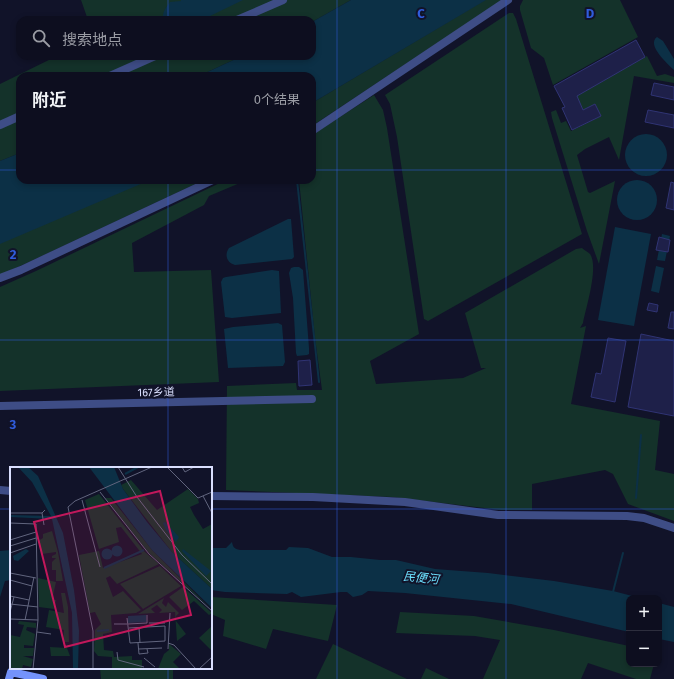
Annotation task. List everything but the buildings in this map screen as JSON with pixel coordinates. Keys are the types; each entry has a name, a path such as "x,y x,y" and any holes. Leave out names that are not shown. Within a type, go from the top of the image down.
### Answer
{"street":[{"path":"246,16 282,0"},
{"path":"316,128 508,0"},
{"path":"119,72 146,60"},
{"path":"0,125 16,118"},
{"path":"0,278 21,270 204,184"},
{"name":"167乡道","path":"0,406 312,399"},
{"path":"0,490 10,491"},
{"path":"212,496 313,497 405,502 498,515 627,516 644,518 674,528"},
{"path":"10,675 43,679"}],"green space":[{"path":"81,0 351,0 316,20 316,16 87,16"},
{"path":"485,0 502,0 316,123 316,101"},
{"path":"523,0 620,0 638,37 553,85 544,58 531,48 520,10"},
{"path":"509,13 513,13 516,19 582,234 428,321 424,319 397,137 390,104 385,95"},
{"path":"647,56 657,76 665,74 674,77 674,83 634,76 619,160 609,137 585,149 577,155 588,192 590,193 615,181 599,264 587,231 551,112 556,110 561,123 566,121 571,131 601,116 595,104 583,110 576,96"},
{"path":"49,60 233,60 208,72 24,72"},
{"path":"16,76 16,155 0,161 0,84"},
{"path":"374,95 383,110 419,334 370,361 376,384 463,378 486,368 481,368 465,313 576,249 582,248 590,254 592,260 593,277 583,323 580,328 586,326 571,404 660,421 655,470 674,474 674,521 628,504 613,474 605,470 532,484 532,510 501,510 392,497 226,490 227,386 296,383 297,390 322,390 315,338 299,184 316,184 316,132"},
{"path":"134,184 195,184 0,275 0,243"},
{"path":"218,184 238,184 209,196 204,205 132,243 134,272 211,270 219,382 0,391 0,287"},
{"path":"212,597 337,605 328,641 273,629 266,649 223,636 225,620 212,614"},
{"path":"400,612 474,616 554,630 626,645 626,667 653,667 650,679 636,679 588,663 581,679 483,679 500,640 475,636 396,633"},
{"path":"333,644 407,679 316,679"},
{"path":"426,668 449,679 421,679"},
{"path":"100,669 173,669 173,679 101,679"}],"water":[{"path":"243,0 210,16 163,16 170,2"},
{"path":"351,0 486,0 316,101 316,72 208,72 233,60 316,60 316,20"},
{"path":"657,37 663,41 674,59 674,70 656,49 654,40"},
{"path":"646,134 661,140 667,155 661,170 646,176 631,170 625,155 631,140"},
{"path":"16,155 16,184 141,184 0,244 0,161"},
{"path":"637,180 645,182 651,186 655,192 657,200 655,208 651,214 645,218 637,220 629,218 623,214 619,208 617,200 619,192 623,186 629,182"},
{"path":"288,219 291,219 294,257 292,259 235,265 228,261 227,251 229,248"},
{"path":"615,227 651,234 634,326 598,320"},
{"path":"662,234 670,236 665,261 657,260"},
{"path":"656,266 664,268 659,293 651,291"},
{"path":"299,267 303,270 309,348 309,354 297,356 293,298 289,273 291,268"},
{"path":"272,270 279,271 281,313 232,318 225,317 221,282 223,278"},
{"path":"278,323 282,325 285,362 283,366 228,368 224,329"},
{"name":"民便河","path":"232,542 234,548 240,550 286,550 289,547 308,548 332,557 396,560 435,569 488,573 554,581 613,591 628,595 626,595 626,631 511,604 405,593 368,591 362,595 353,597 347,592 341,592 301,597 292,592 287,594 212,590 212,548 226,548"},
{"path":"10,550 10,580 5,581 0,597 0,551"},
{"path":"662,604 674,607 674,642 662,640"}],"waterway":[{"path":"297,184 319,382"},
{"path":"636,498 641,435"},
{"path":"613,592 623,553"}]}
